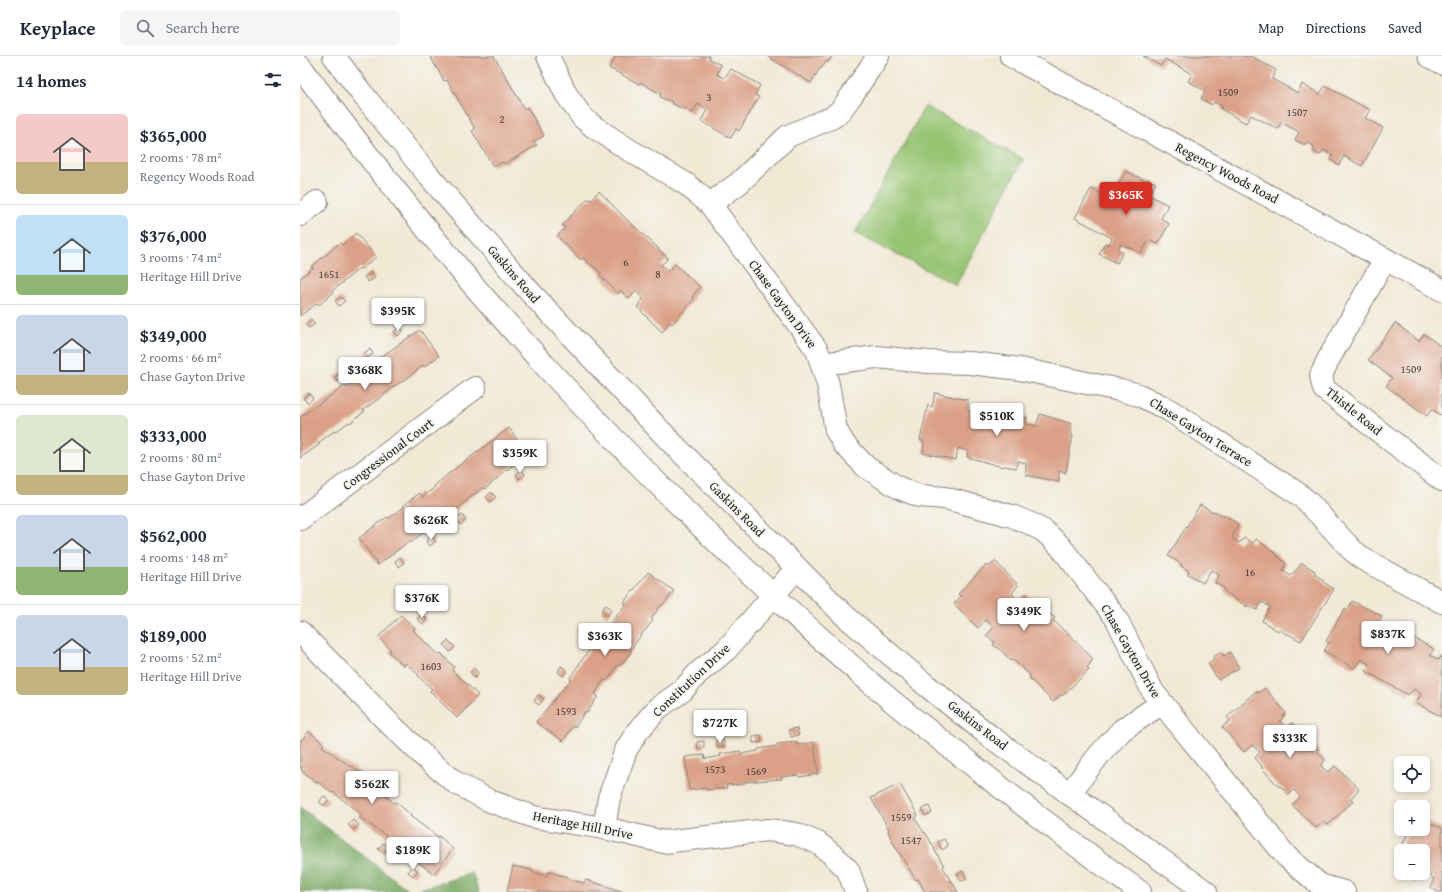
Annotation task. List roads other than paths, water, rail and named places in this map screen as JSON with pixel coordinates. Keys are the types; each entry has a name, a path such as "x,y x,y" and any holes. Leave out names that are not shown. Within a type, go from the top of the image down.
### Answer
{"street":[{"name":"Gaskins Road","path":"334,56 360,91 429,176 530,292 658,429 844,615 927,686 991,737 1206,892"},
{"name":"Chase Gayton Drive","path":"548,56 566,94 582,117 594,127 626,148 686,184 710,204 817,350 828,384 836,430 844,444 866,467 899,488 920,496 945,498 1012,516 1044,531 1060,546 1116,618 1153,692 1286,856 1320,885 1344,892"},
{"path":"710,204 738,183 788,136 833,117 841,110 878,56"},
{"name":"Regency Woods Road","path":"1011,56 1442,290"},
{"path":"1428,56 1442,63"},
{"path":"300,66 357,142 462,272 587,412 693,520 773,595 888,698 1003,790 1140,892"},
{"name":"Thistle Road","path":"1385,259 1327,362 1321,376 1324,389 1442,480"},
{"name":"Chase Gayton Terrace","path":"822,364 876,357 930,362 970,363 1020,369 1139,395 1169,410 1297,493 1307,501 1351,549 1363,559 1442,602"},
{"name":"Congressional Court","path":"300,519 475,388"},
{"name":"Constitution Drive","path":"604,828 609,798 626,750 637,732 658,708 682,691 698,673 726,650 797,568"},
{"name":"Heritage Hill Drive","path":"300,632 389,723 428,760 456,783 490,801 534,817 604,828 664,842 768,830 796,834 818,843 833,855 848,870 856,892"},
{"name":"Chase Gayton Drive","path":"1069,794 1099,755 1122,730 1162,703"}]}
